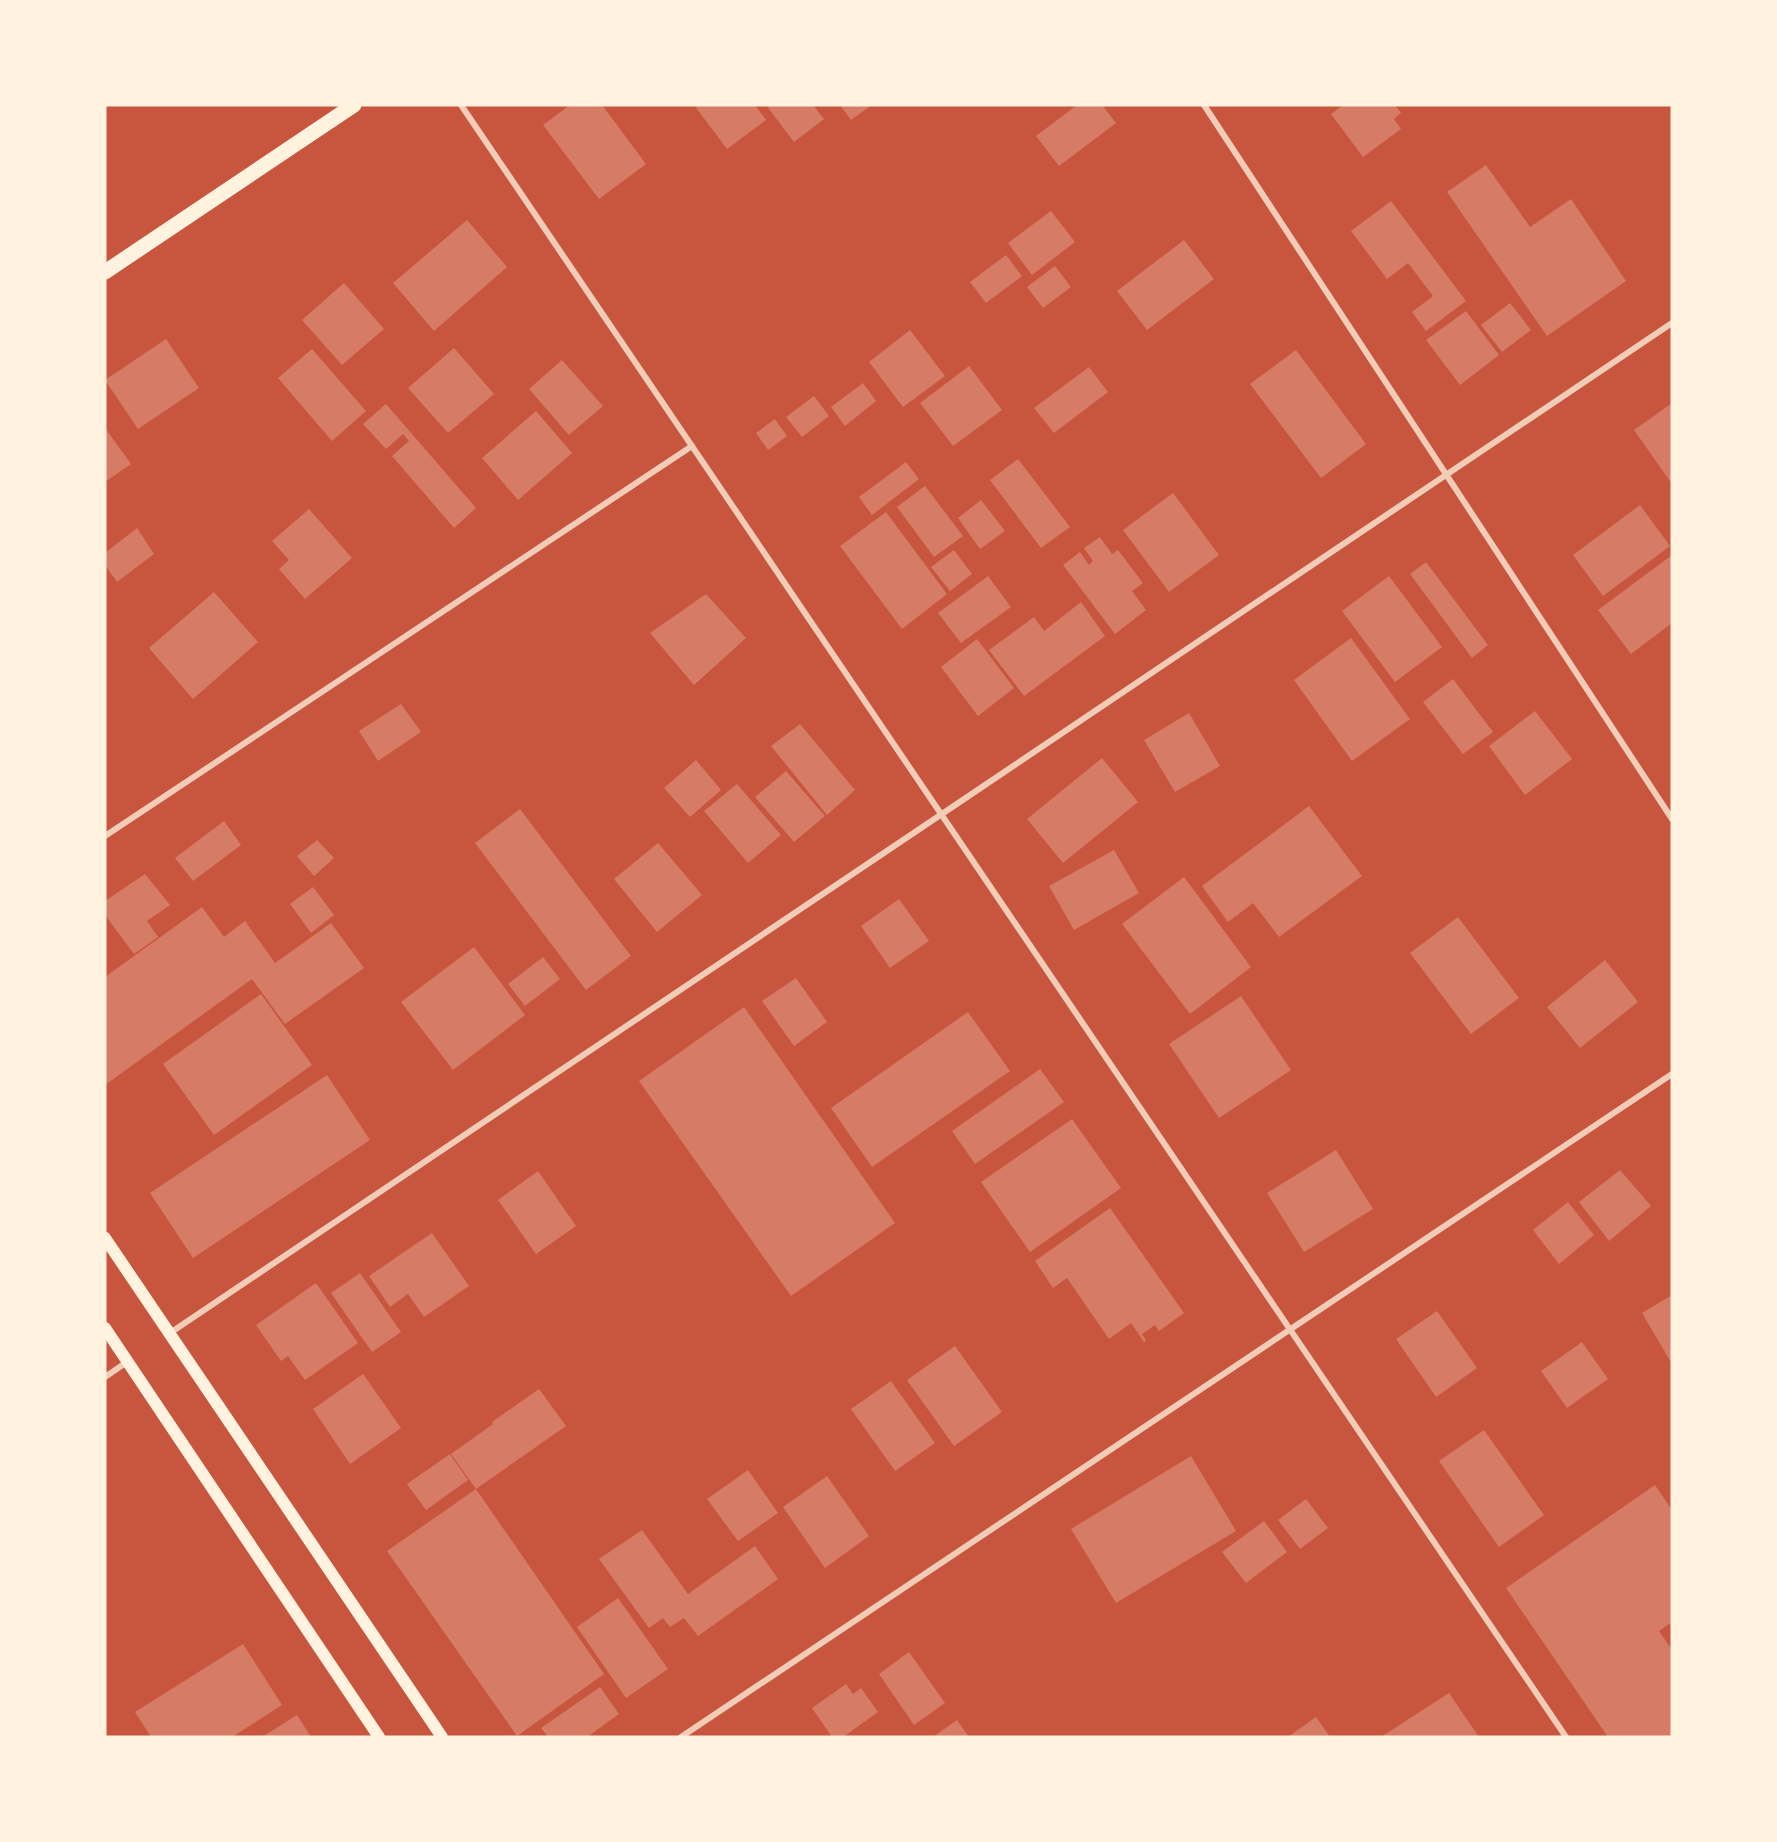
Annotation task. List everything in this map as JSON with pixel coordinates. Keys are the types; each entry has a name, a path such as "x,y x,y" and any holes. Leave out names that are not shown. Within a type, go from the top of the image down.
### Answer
{"main road":[{"path":"105,272 354,105"},
{"path":"105,1238 442,1737"},
{"path":"105,1328 379,1737"}],"street":[{"path":"461,105 1566,1737"},
{"path":"1204,105 1672,819"},
{"path":"170,1333 1672,323"},
{"path":"105,836 692,446"},
{"path":"681,1737 1672,1074"},
{"path":"105,1377 128,1362"}],"building":[{"path":"570,105 602,105 646,164 599,199 543,125"},
{"path":"694,105 755,105 766,120 727,149"},
{"path":"766,105 813,105 824,119 794,142"},
{"path":"840,105 872,105 851,120"},
{"path":"1077,105 1102,105 1116,123 1059,166 1036,136"},
{"path":"1343,105 1395,105 1401,113 1394,119 1401,129 1363,157 1331,114"},
{"path":"1486,165 1530,227 1571,199 1626,281 1547,336 1447,192"},
{"path":"1391,201 1466,301 1426,331 1412,312 1433,296 1408,263 1387,279 1351,231"},
{"path":"1051,211 1075,242 1032,275 1008,243"},
{"path":"467,220 507,267 434,331 393,283"},
{"path":"1184,240 1214,279 1147,330 1117,291"},
{"path":"1006,255 1022,276 986,303 970,282"},
{"path":"1055,266 1071,287 1043,308 1027,287"},
{"path":"344,283 384,329 342,365 302,320"},
{"path":"1510,303 1531,330 1502,352 1481,325"},
{"path":"1466,311 1499,355 1460,385 1426,340"},
{"path":"910,330 945,376 903,407 869,362"},
{"path":"166,339 199,388 138,429 105,380"},
{"path":"454,348 494,394 448,433 408,388"},
{"path":"312,349 366,411 332,441 278,378"},
{"path":"1296,350 1366,444 1321,478 1250,384"},
{"path":"562,360 603,406 569,435 529,389"},
{"path":"969,366 1002,410 953,446 920,403"},
{"path":"1089,367 1108,392 1054,433 1034,408"},
{"path":"863,383 876,401 845,426 831,407"},
{"path":"814,396 829,416 802,437 786,417"},
{"path":"1672,403 1672,484 1634,430"},
{"path":"386,404 476,508 454,528 392,456 409,441 403,434 386,449 363,424"},
{"path":"536,411 572,453 518,500 482,458"},
{"path":"775,419 787,436 768,450 756,433"},
{"path":"105,428 131,464 105,482"},
{"path":"1018,459 1070,527 1041,548 990,480"},
{"path":"906,462 919,479 872,515 859,497"},
{"path":"925,486 963,536 934,557 897,507"},
{"path":"1173,493 1219,555 1169,592 1123,530"},
{"path":"981,500 1005,531 980,549 958,518"},
{"path":"1640,505 1670,546 1603,596 1573,555"},
{"path":"309,509 352,558 305,599 279,569 289,560 272,541"},
{"path":"886,512 947,594 902,629 840,546"},
{"path":"137,528 154,554 117,582 105,565 105,553"},
{"path":"1100,537 1112,554 1118,550 1143,583 1132,591 1146,610 1115,634 1063,565 1080,552 1089,565 1093,561 1084,548"},
{"path":"954,550 972,574 950,591 931,567"},
{"path":"1672,555 1672,623 1631,654 1598,610"},
{"path":"1426,562 1488,645 1472,658 1410,574"},
{"path":"988,576 1011,607 961,643 938,613"},
{"path":"1389,576 1442,647 1395,682 1342,611"},
{"path":"214,592 258,642 193,699 149,648"},
{"path":"706,594 746,638 694,685 650,633"},
{"path":"1081,602 1105,636 1024,696 989,650 1034,617 1044,631"},
{"path":"1351,638 1410,719 1352,761 1294,680"},
{"path":"977,639 1014,688 978,716 941,667"},
{"path":"1453,679 1493,732 1463,754 1423,702"},
{"path":"401,704 421,732 378,761 359,731"},
{"path":"1535,711 1572,759 1525,795 1489,746"},
{"path":"1189,713 1220,766 1175,792 1144,740"},
{"path":"800,724 855,790 827,815 771,746"},
{"path":"1102,758 1138,802 1063,863 1027,819"},
{"path":"696,760 721,790 690,817 664,788"},
{"path":"786,771 825,816 794,842 755,797"},
{"path":"737,784 781,835 748,863 704,811"},
{"path":"1309,806 1362,876 1279,937 1253,903 1228,922 1202,886"},
{"path":"520,809 631,956 586,990 475,843"},
{"path":"224,821 241,845 193,881 175,858"},
{"path":"317,840 334,858 314,876 297,856"},
{"path":"658,843 702,895 657,932 614,879"},
{"path":"1114,850 1139,893 1074,930 1049,886"},
{"path":"145,874 170,905 147,921 158,937 134,954 105,915 105,901"},
{"path":"1184,877 1251,967 1190,1014 1122,924"},
{"path":"313,887 334,915 311,933 290,904"},
{"path":"899,899 929,941 890,968 861,926"},
{"path":"202,907 224,937 245,921 275,963 331,923 364,968 285,1024 252,979 105,1085 105,977"},
{"path":"1458,917 1519,998 1471,1034 1410,953"},
{"path":"474,947 525,1015 453,1070 401,1002"},
{"path":"543,957 560,979 525,1006 508,984"},
{"path":"1605,960 1638,1002 1580,1048 1547,1007"},
{"path":"796,978 827,1022 794,1046 762,1001"},
{"path":"261,994 312,1065 214,1135 163,1064"},
{"path":"1241,996 1291,1070 1219,1118 1169,1044"},
{"path":"744,1007 895,1223 791,1296 639,1081"},
{"path":"968,1012 1010,1071 872,1167 831,1108"},
{"path":"1040,1069 1064,1102 975,1164 952,1131"},
{"path":"327,1075 370,1140 193,1258 150,1193"},
{"path":"1072,1119 1121,1188 1030,1252 981,1182"},
{"path":"1336,1150 1373,1209 1304,1252 1267,1193"},
{"path":"1620,1170 1651,1206 1609,1241 1579,1202"},
{"path":"538,1171 576,1226 536,1254 498,1200"},
{"path":"1568,1202 1594,1235 1559,1264 1533,1230"},
{"path":"1110,1208 1184,1313 1159,1331 1155,1325 1142,1334 1146,1340 1144,1342 1131,1323 1109,1339 1067,1278 1053,1288 1035,1261"},
{"path":"432,1233 469,1286 424,1317 408,1294 390,1307 369,1276"},
{"path":"360,1273 401,1332 372,1352 331,1293"},
{"path":"316,1283 358,1343 305,1380 288,1356 281,1361 256,1325"},
{"path":"1672,1295 1672,1364 1642,1313"},
{"path":"1437,1311 1477,1368 1436,1397 1396,1339"},
{"path":"1582,1342 1608,1379 1567,1408 1541,1371"},
{"path":"955,1346 1002,1412 954,1446 907,1380"},
{"path":"363,1374 401,1428 350,1464 313,1409"},
{"path":"891,1381 935,1443 895,1471 851,1409"},
{"path":"539,1389 566,1426 476,1489 451,1454"},
{"path":"1484,1430 1544,1515 1499,1547 1439,1461"},
{"path":"450,1454 468,1480 426,1510 407,1484"},
{"path":"1191,1456 1236,1531 1116,1603 1071,1529"},
{"path":"748,1470 778,1513 738,1541 707,1499"},
{"path":"827,1476 869,1536 825,1568 783,1507"},
{"path":"1655,1485 1672,1510 1672,1622 1659,1631 1672,1650 1672,1737 1608,1737 1506,1588"},
{"path":"476,1489 604,1674 517,1736 387,1551"},
{"path":"1306,1499 1328,1528 1300,1549 1278,1520"},
{"path":"1264,1521 1287,1552 1246,1583 1222,1552"},
{"path":"642,1530 688,1594 755,1546 778,1579 698,1636 684,1618 670,1627 663,1618 649,1628 599,1559"},
{"path":"618,1598 668,1669 626,1698 577,1627"},
{"path":"243,1644 282,1705 232,1737 151,1737 135,1712"},
{"path":"909,1652 945,1703 914,1725 879,1674"},
{"path":"846,1684 853,1694 861,1688 878,1712 843,1737 832,1737 812,1708"},
{"path":"600,1687 619,1714 587,1737 548,1737 541,1728"},
{"path":"1449,1693 1479,1737 1381,1737"},
{"path":"297,1715 311,1737 262,1737"},
{"path":"1316,1717 1330,1737 1288,1737"},
{"path":"957,1720 969,1737 933,1737"}]}
